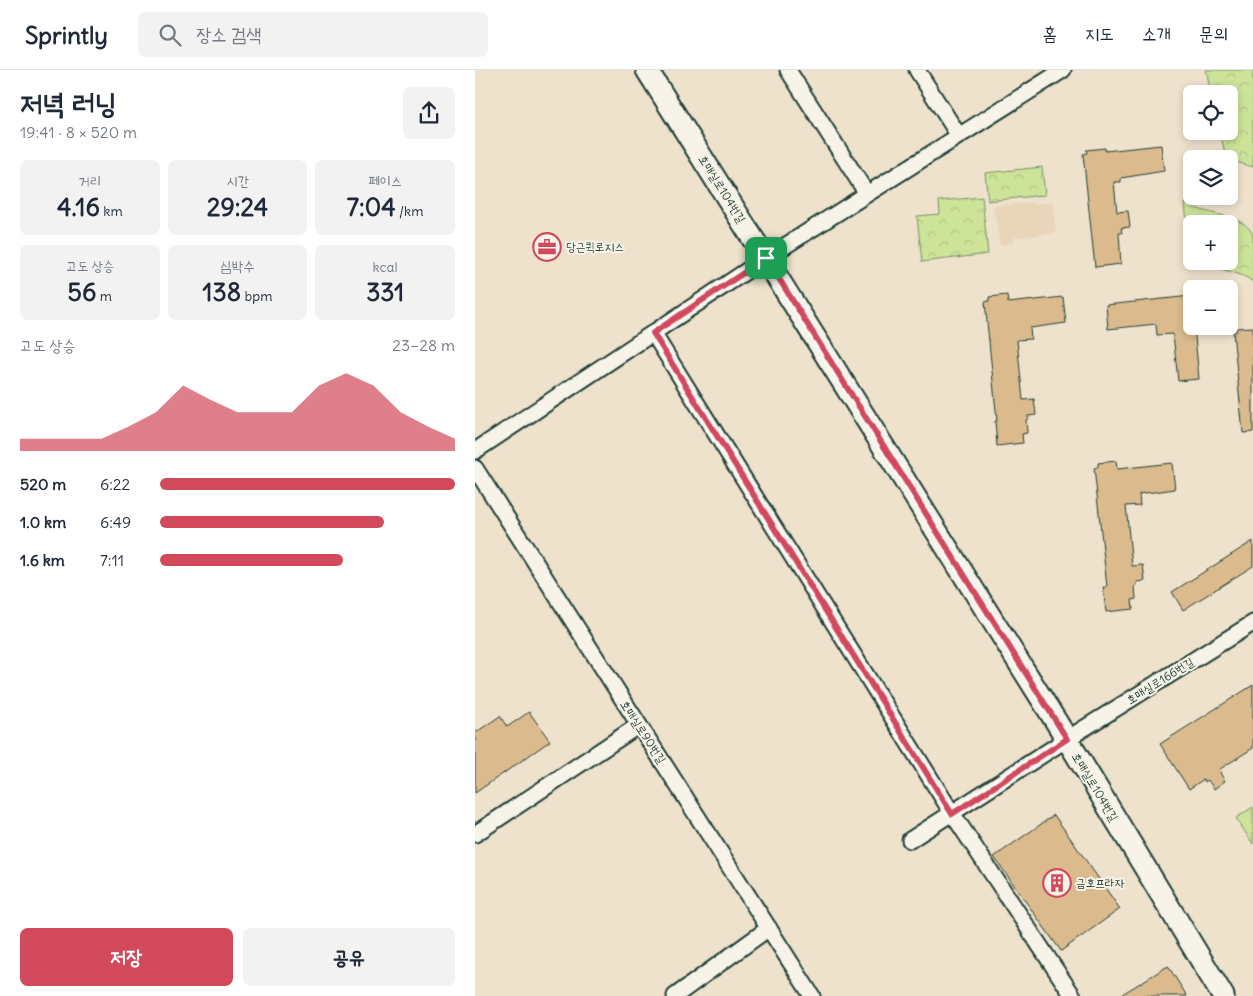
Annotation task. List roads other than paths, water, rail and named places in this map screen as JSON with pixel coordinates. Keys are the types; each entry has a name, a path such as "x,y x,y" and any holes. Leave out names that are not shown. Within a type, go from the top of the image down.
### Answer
{"street":[{"name":"호매실로104번길","path":"647,70 1067,739 1223,996"},
{"path":"788,70 867,194"},
{"path":"917,70 959,136"},
{"path":"475,451 766,258 959,136 1042,76 1063,70"},
{"path":"653,333 952,814 1073,996"},
{"name":"호매실로90번길","path":"475,468 812,996"},
{"name":"호매실로166번길","path":"910,840 1253,623"},
{"path":"475,834 639,725"},
{"path":"675,996 769,928"}],"place":[{"name":"당근퀵로지스","path":"547,247"},
{"name":"금호프라자","path":"1057,883"}]}
